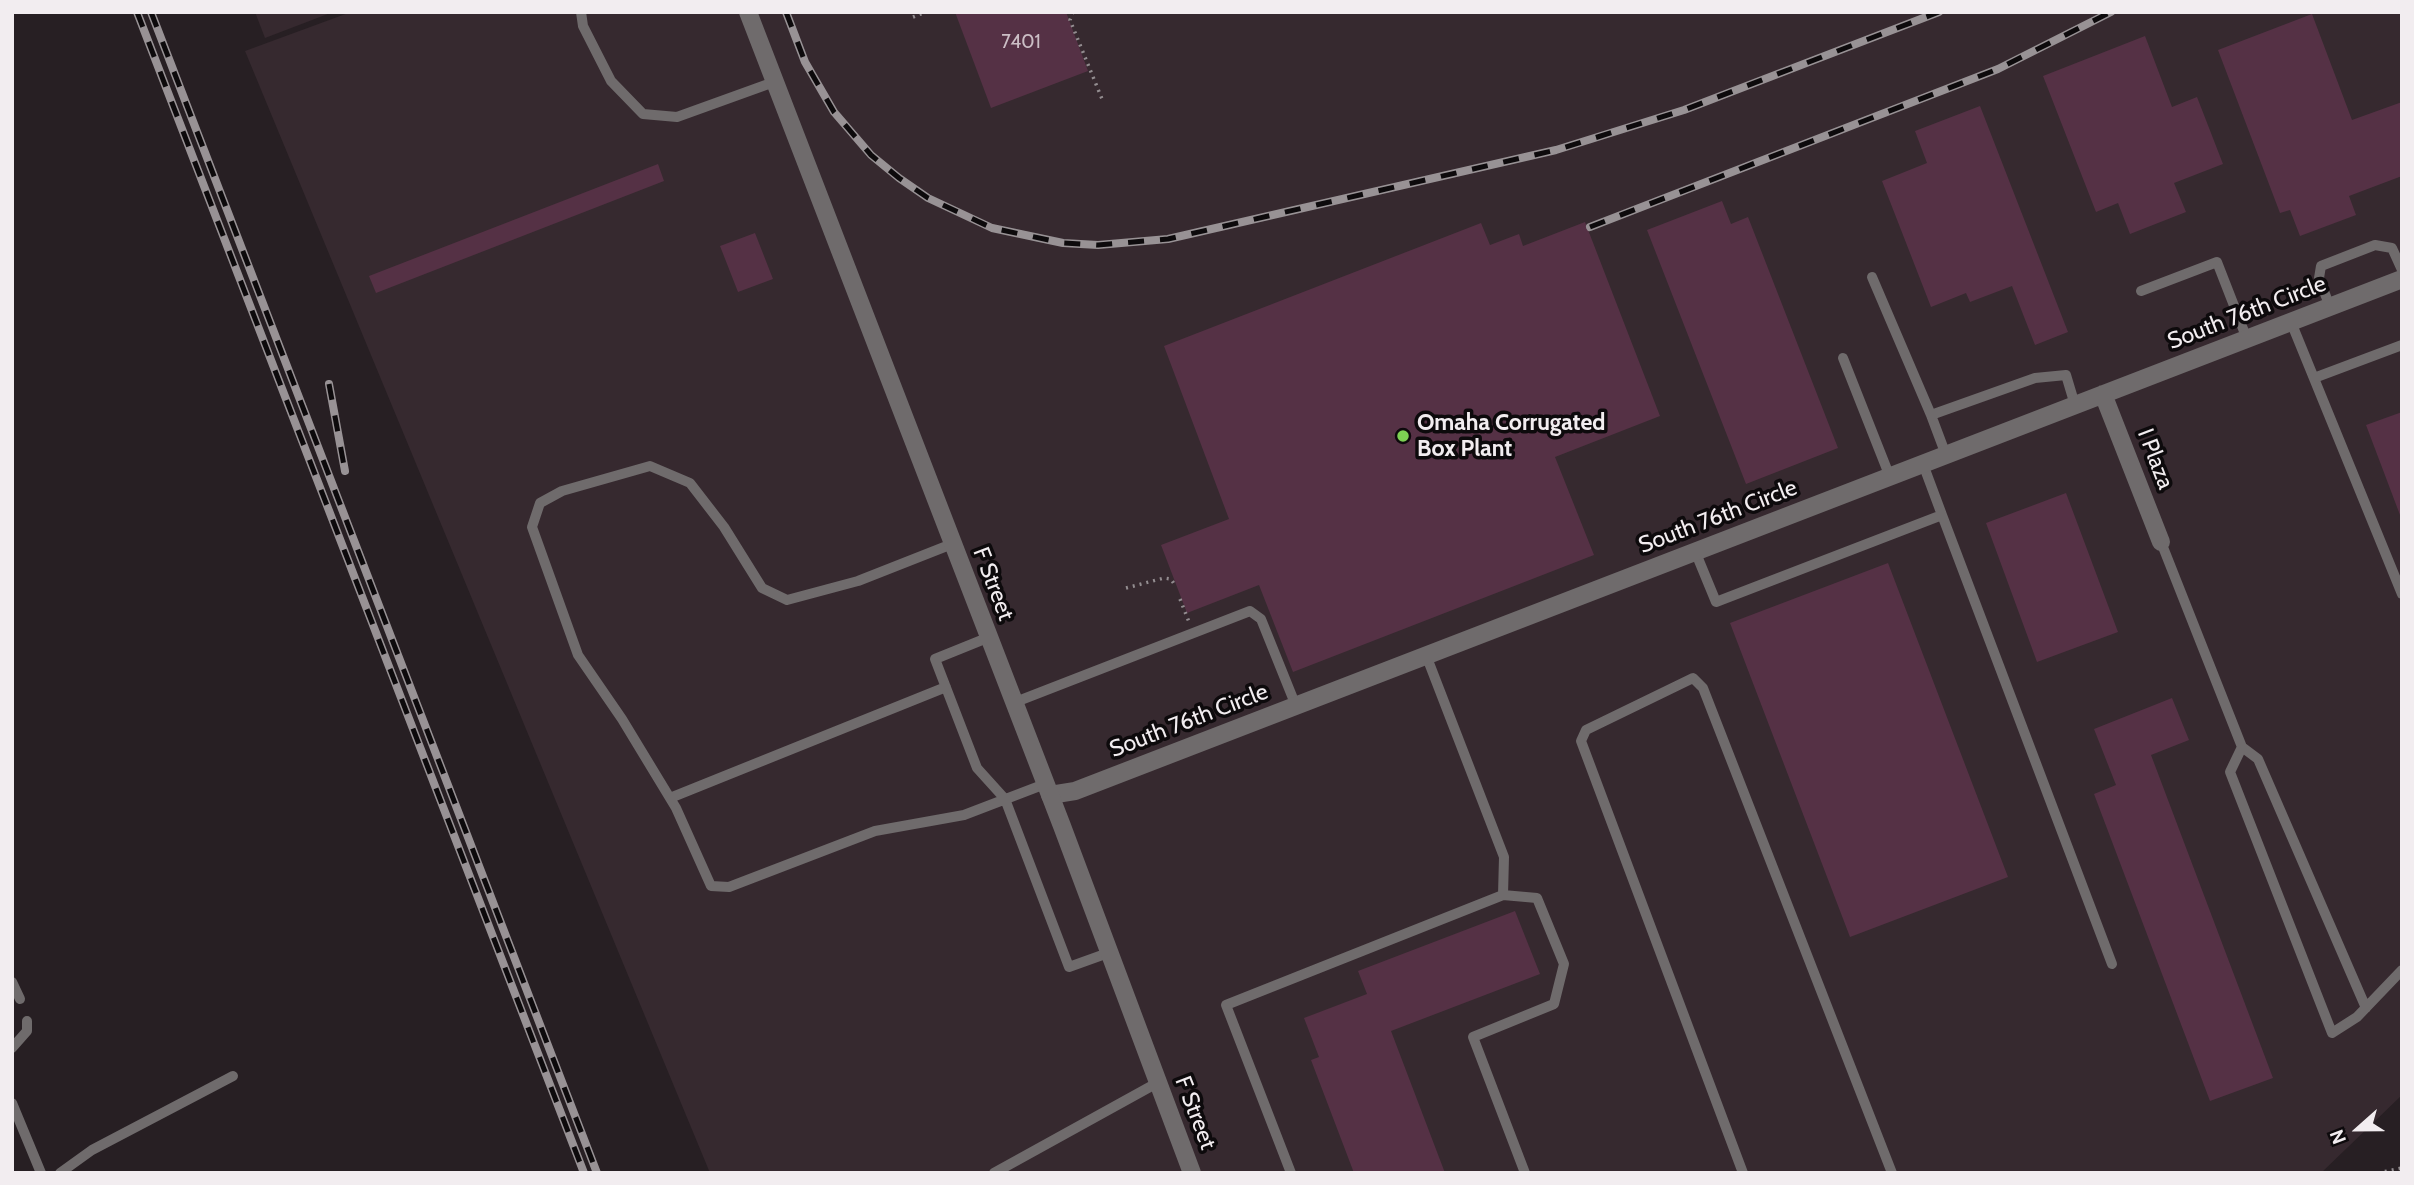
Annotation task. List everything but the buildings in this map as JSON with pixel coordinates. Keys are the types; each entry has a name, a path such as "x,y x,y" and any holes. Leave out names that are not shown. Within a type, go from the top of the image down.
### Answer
{"street":[{"name":"F Street","path":"748,12 1012,703 1048,790 1192,1173"},
{"name":"South 76th Circle","path":"1048,790 1075,792 2402,279"},
{"name":"I Plaza","path":"2103,394 2161,542"}],"lane":[{"path":"581,12 583,26 611,81 643,114 677,117 774,82"},
{"path":"2330,307 2319,278 2321,266 2375,245 2392,248 2402,270"},
{"path":"2141,291 2217,262 2247,338"},
{"path":"1872,277 1946,455"},
{"path":"2291,322 2402,594"},
{"path":"2314,378 2402,345"},
{"path":"1843,358 1889,477"},
{"path":"1931,415 2035,378 2066,375 2075,405"},
{"path":"1923,464 2112,964"},
{"path":"951,544 858,580 787,600 762,588 724,527 690,483 650,466 588,482 540,503 532,527 578,655 622,719 670,798 711,886 729,887 875,831 964,815 1005,799 1048,790"},
{"path":"1695,551 1716,602 1942,514"},
{"path":"2161,542 2242,747 2258,759 2366,1008"},
{"path":"1012,703 1250,611 1261,619 1296,706"},
{"path":"987,638 936,659 977,768 1005,799 1069,967 1108,953"},
{"path":"1426,655 1504,857 1503,895"},
{"path":"1743,1173 1581,741 1586,730 1693,678 1703,688 1892,1173"},
{"path":"670,798 946,687"},
{"path":"2242,747 2230,772 2332,1033 2366,1008 2402,970"},
{"path":"1291,1173 1226,1004 1503,895 1537,898 1564,964 1554,1004 1473,1037 1525,1173"},
{"path":"12,982 20,999"},
{"path":"12,1048 27,1031 27,1021"},
{"path":"60,1173 92,1150 233,1076"},
{"path":"994,1173 1157,1083"},
{"path":"12,1103 41,1173"}],"path":[{"path":"913,17 926,12"},
{"path":"1073,12 1070,20 1102,99"},
{"path":"1126,589 1164,578 1171,579 1177,587"},
{"path":"1180,599 1189,624"},
{"path":"2378,1173 2402,1168"}],"shaded area":[{"path":"255,12 333,12 265,38"},
{"path":"351,12 2402,12 2402,1095 2321,1173 710,1173 245,51"}],"railway":[{"path":"137,12 584,1173"},
{"path":"151,12 597,1173"},
{"path":"786,12 805,62 834,112 871,155 899,178 928,198 992,228 1063,243 1098,245 1168,239 1556,150 1684,110 1939,12"},
{"path":"1590,227 1998,69 2111,12"},
{"path":"329,384 345,471"}],"place":[{"name":"Omaha Corrugated Box Plant","path":"1403,436"}]}
